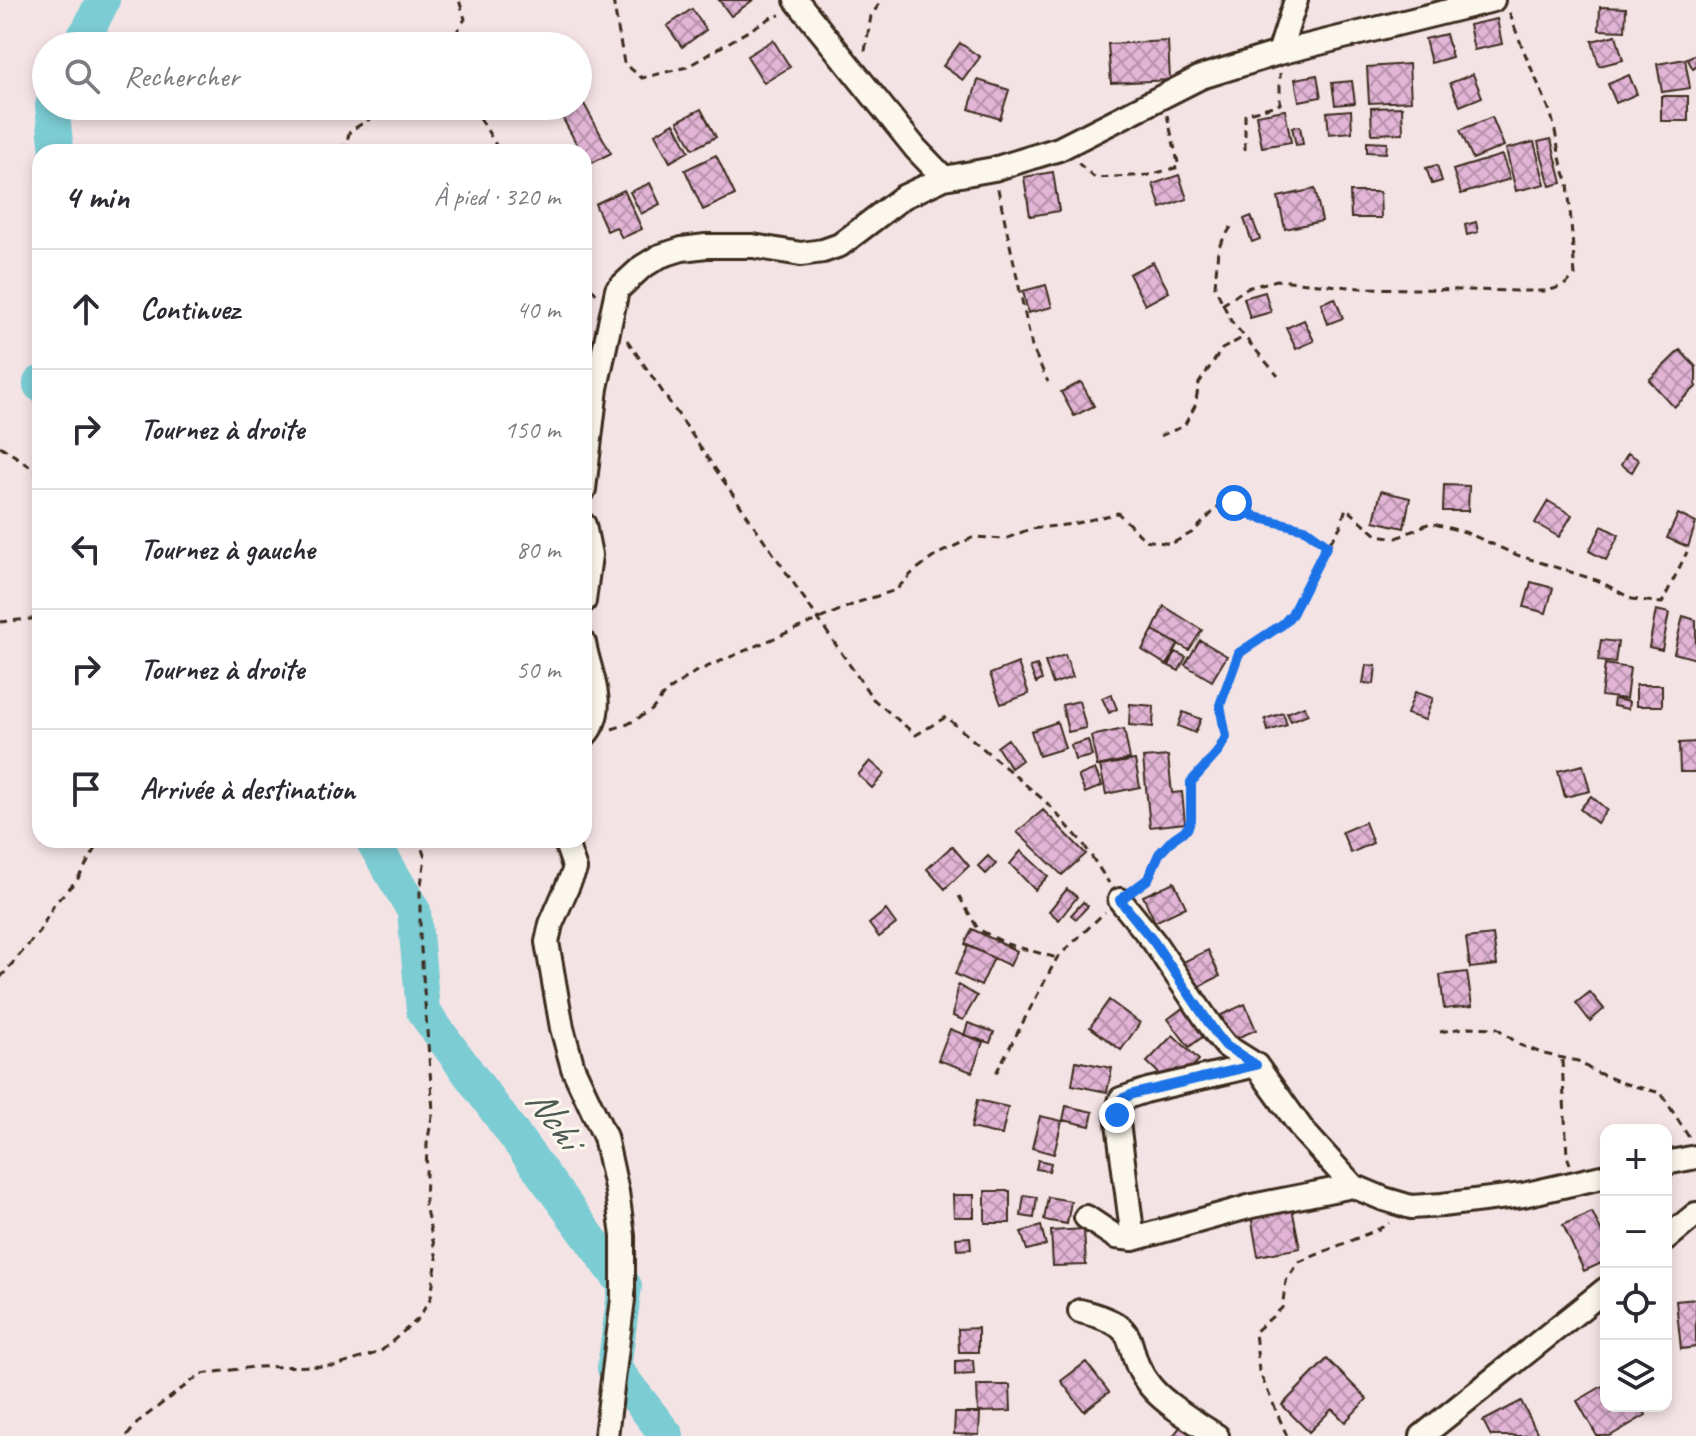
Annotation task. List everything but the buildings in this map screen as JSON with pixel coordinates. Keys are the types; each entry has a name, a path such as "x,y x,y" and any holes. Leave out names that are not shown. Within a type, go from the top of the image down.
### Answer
{"street":[{"path":"1279,53 1296,0"},
{"path":"592,422 617,290 660,256 706,246 753,246 801,254 823,251 840,245 903,197 944,178 994,169 1059,149 1201,77 1279,53 1500,4"},
{"path":"800,5 916,149 944,178"},
{"path":"592,681 597,705 592,725"},
{"path":"568,848 575,869 551,924 547,942 562,1028 573,1068 605,1137 623,1236 623,1299 606,1436"},
{"path":"1120,900 1154,942 1217,1035 1226,1046 1256,1065 1304,1132 1353,1186 1411,1207 1485,1201 1600,1177"},
{"path":"1133,1239 1117,1115 1121,1099 1256,1065"},
{"path":"1672,1160 1693,1148"},
{"path":"1086,1217 1116,1237 1133,1239 1252,1206 1353,1186"},
{"path":"1672,1234 1696,1214"},
{"path":"1422,1436 1600,1294"},
{"path":"1080,1311 1107,1318 1120,1326 1130,1338 1144,1377 1155,1391 1217,1436"}],"path":[{"path":"457,32 465,19 459,0"},
{"path":"613,0 624,63 642,78 687,67 772,17 800,5"},
{"path":"865,83 865,50 871,16 882,0"},
{"path":"1222,305 1247,288 1277,280 1360,288 1533,291 1563,286 1575,276 1568,182 1561,168 1557,137 1549,110 1500,4"},
{"path":"1245,150 1245,114 1280,104 1279,53"},
{"path":"1059,149 1095,178 1149,175 1179,167 1163,97"},
{"path":"346,144 350,131 368,120"},
{"path":"481,120 495,144"},
{"path":"994,169 1032,347 1048,382"},
{"path":"1231,227 1218,248 1215,287 1222,305 1244,337 1278,376"},
{"path":"610,315 873,699 916,735 946,717 1046,802 1082,842 1120,900"},
{"path":"1160,436 1184,426 1195,406 1199,383 1222,349 1244,337"},
{"path":"0,446 32,468"},
{"path":"592,733 628,724 652,710 665,693 695,672 859,602 896,590 914,571 938,554 974,537 1005,539 1030,529 1073,524 1118,513 1145,540 1171,544 1193,532 1220,505 1234,503 1256,517 1305,529 1327,545"},
{"path":"996,1073 1057,958 1094,920 1148,879 1159,854 1187,829 1191,820 1191,782 1217,753 1226,737 1220,705 1239,653 1283,624 1292,614 1327,545 1340,527 1346,508 1377,535 1397,538 1430,523 1465,532 1517,555 1599,581 1632,599 1662,603 1687,552"},
{"path":"0,622 32,619"},
{"path":"0,978 39,932 55,903 77,880 96,848"},
{"path":"127,1436 139,1421 201,1374 254,1367 336,1366 380,1352 419,1318 431,1297 437,1259 425,1205 427,1144 433,1111 420,936 420,891 425,858 422,848"},
{"path":"959,896 978,929 1007,944 1057,958"},
{"path":"1440,1032 1469,1027 1497,1028 1520,1045 1578,1061 1593,1071 1626,1084 1661,1093 1693,1148"},
{"path":"1563,1058 1561,1072 1567,1156 1577,1182"},
{"path":"1287,1436 1259,1371 1255,1332 1282,1308 1286,1281 1299,1262 1379,1229 1411,1207"}],"waterway":[{"name":"Nchi","path":"87,32 103,0"},
{"name":"Nchi","path":"54,120 56,144"},
{"name":"Nchi","path":"377,848 414,911 423,1011 625,1286 614,1368 667,1436"}],"route":[{"path":"1117,1115 1121,1099 1133,1094 1256,1065 1226,1046 1154,942 1120,900 1148,879 1159,854 1187,829 1191,820 1191,782 1217,753 1226,737 1220,705 1239,653 1283,624 1292,614 1327,545 1305,529 1256,517 1234,503"}]}
